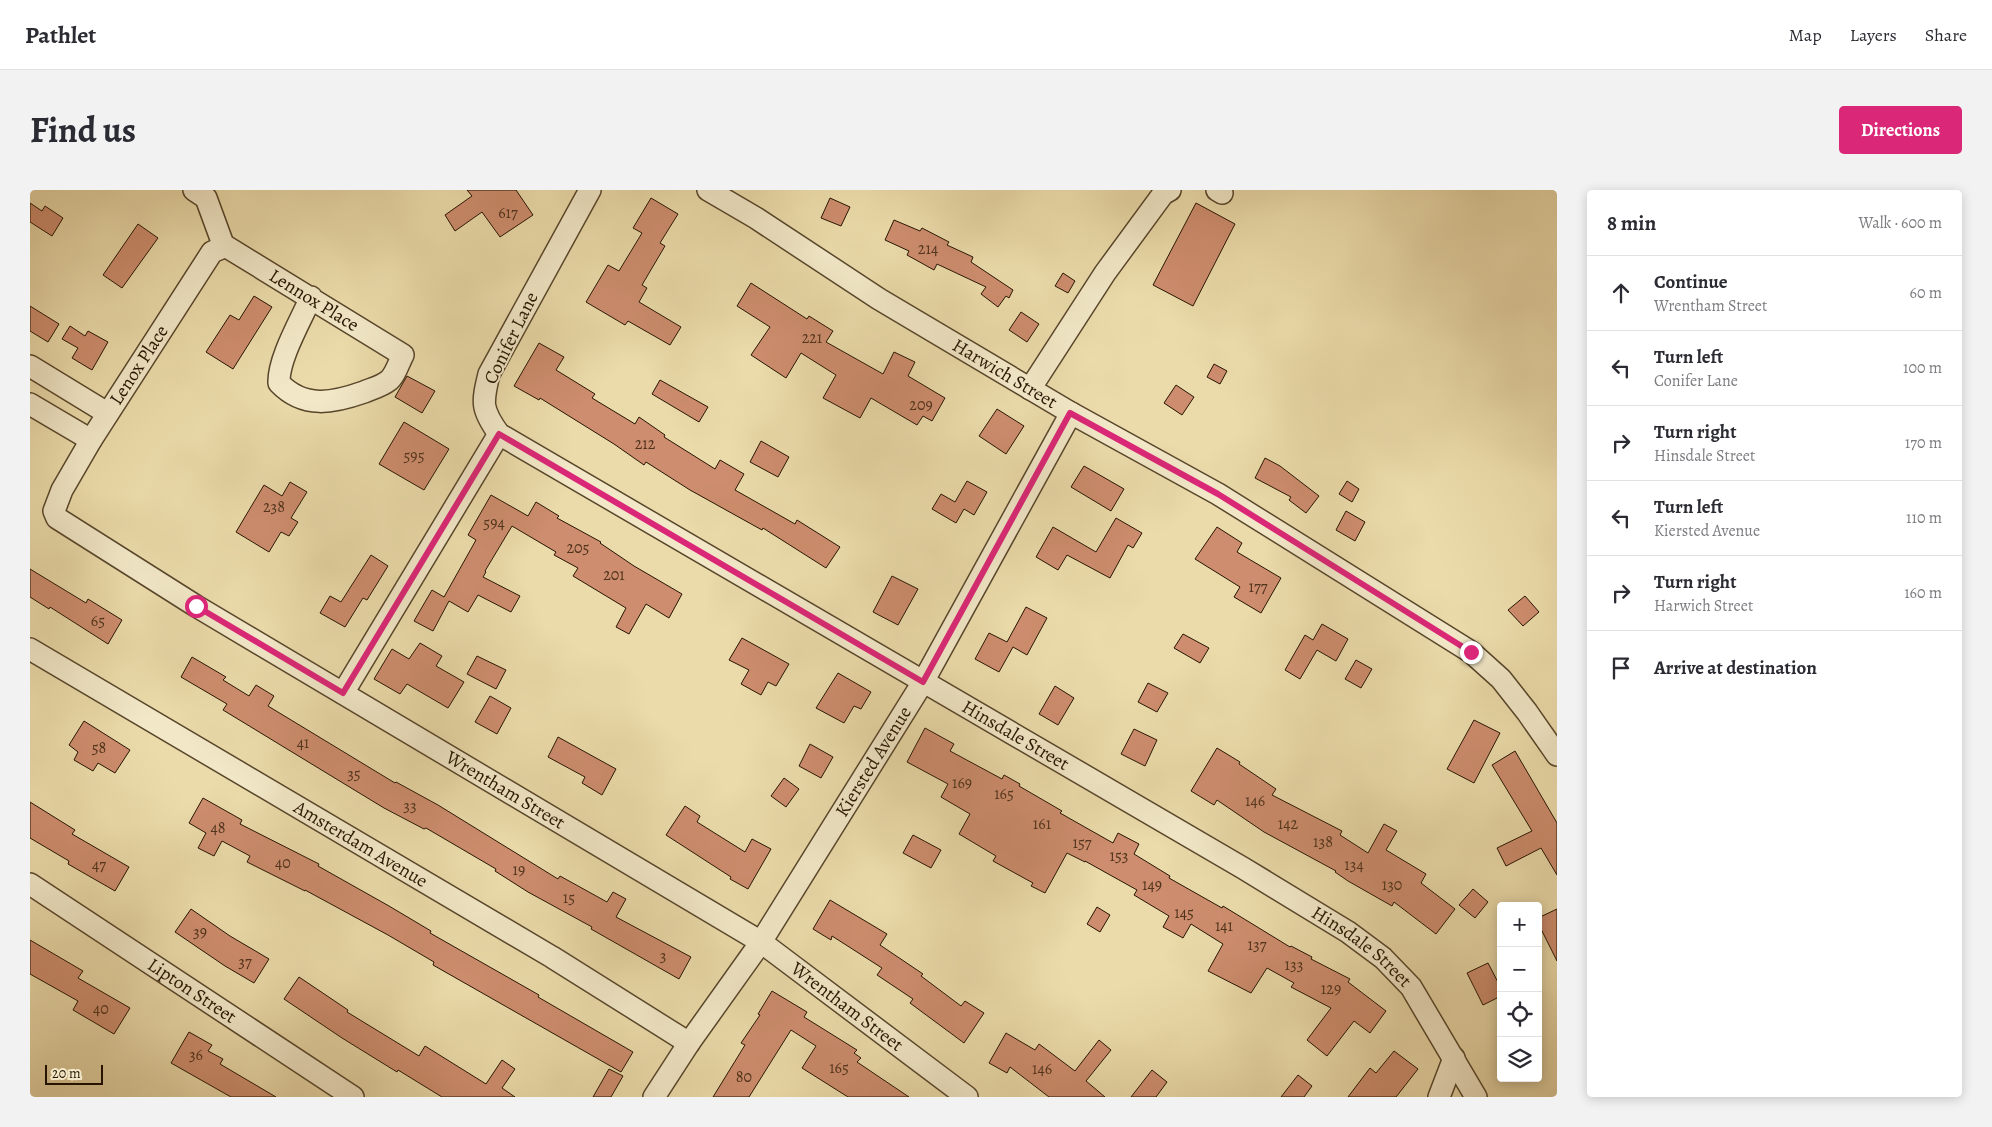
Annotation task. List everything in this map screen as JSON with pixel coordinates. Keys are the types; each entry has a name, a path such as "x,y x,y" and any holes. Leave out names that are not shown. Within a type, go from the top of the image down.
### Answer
{"street":[{"path":"194,190 206,198 224,247"},
{"name":"Conifer Lane","path":"499,434 485,416 484,395 489,374 590,190"},
{"name":"Harwich Street","path":"708,190 756,218 880,299 1070,413 1218,494 1471,652 1501,680 1527,712 1557,755"},
{"path":"1030,389 1105,273 1163,194 1170,190"},
{"name":"Lennox Place","path":"224,247 311,297 403,355 389,381 343,400 322,402 297,398 286,391 279,383 278,375 311,297"},
{"name":"Lenox Place","path":"62,490 107,413 212,252 224,247"},
{"path":"30,366 107,413"},
{"path":"30,404 91,440"},
{"name":"Kiersted Avenue","path":"654,1097 689,1043 761,942 923,682 1070,413"},
{"path":"343,693 499,434"},
{"name":"Hinsdale Street","path":"499,434 1243,868 1348,932 1383,958 1411,987 1476,1097"},
{"name":"Wrentham Street","path":"62,490 54,511 57,518 196,606 761,942 967,1097"},
{"name":"Amsterdam Avenue","path":"30,649 552,956 689,1043"},
{"name":"Lipton Street","path":"30,884 353,1097"},
{"path":"1439,1097 1454,1058"}],"building":[{"path":"467,190 516,190 533,215 500,237 482,212 455,231 445,215 472,196"},
{"path":"651,198 678,214 660,243 665,246 642,285 647,288 639,302 681,327 670,345 628,321 625,325 586,302 608,265 619,271 642,233 633,228"},
{"path":"830,198 850,207 841,226 821,218"},
{"path":"30,203 42,211 45,206 63,218 52,236 30,222"},
{"path":"1196,203 1235,224 1193,306 1153,285"},
{"path":"894,220 920,231 922,228 949,242 947,245 973,257 971,262 1013,290 1009,298 1006,296 998,307 981,294 986,287 937,264 934,270 907,255 909,251 885,240"},
{"path":"138,224 158,238 122,288 103,275"},
{"path":"1063,273 1075,281 1068,293 1055,286"},
{"path":"751,283 807,319 809,316 833,331 826,342 883,374 894,352 915,362 908,376 945,398 932,421 923,416 917,425 871,398 860,418 823,398 836,375 801,353 786,378 751,355 770,327 737,306"},
{"path":"254,296 272,307 233,369 206,352 230,315 239,320"},
{"path":"30,306 59,324 48,342 30,331"},
{"path":"1021,312 1039,324 1027,342 1009,330"},
{"path":"70,326 85,336 88,331 108,342 92,370 72,358 78,348 62,339"},
{"path":"539,343 564,357 556,370 595,394 592,398 635,424 639,417 665,435 664,437 715,469 720,460 744,474 735,490 795,524 797,520 840,547 826,568 763,528 762,530 690,490 646,462 644,465 540,398 539,400 514,386"},
{"path":"1214,364 1227,371 1220,384 1207,377"},
{"path":"407,376 435,391 422,413 395,397"},
{"path":"660,380 708,407 699,422 652,394"},
{"path":"1176,385 1194,397 1182,415 1164,403"},
{"path":"997,409 1024,426 1006,454 979,436"},
{"path":"404,422 449,449 424,490 379,464"},
{"path":"761,441 789,457 778,477 750,462"},
{"path":"1265,458 1280,466 1319,496 1306,513 1289,500 1291,497 1255,478"},
{"path":"1084,466 1124,489 1111,511 1071,487"},
{"path":"967,481 987,492 974,515 964,509 956,523 932,509 941,494 955,502"},
{"path":"1347,481 1359,489 1352,502 1339,494"},
{"path":"290,482 307,492 291,518 298,522 289,536 281,532 269,552 236,532 264,485 282,496"},
{"path":"491,495 528,516 536,502 559,516 557,518 601,542 634,566 682,594 669,618 646,604 629,634 616,627 626,608 573,576 578,568 554,555 556,552 512,526 483,577 520,596 511,612 478,595 468,612 449,601 433,631 414,621 432,590 444,597 476,540 468,535"},
{"path":"1346,511 1365,522 1355,541 1336,530"},
{"path":"1116,518 1142,533 1133,548 1128,545 1110,578 1067,555 1058,570 1036,557 1053,527 1096,552"},
{"path":"1217,527 1242,543 1237,552 1281,578 1261,613 1234,597 1240,587 1195,559"},
{"path":"371,555 388,566 367,600 363,598 345,627 320,613 330,596 341,602"},
{"path":"30,569 86,603 88,599 122,620 108,644 50,607 49,609 30,597"},
{"path":"892,576 918,589 898,625 873,612"},
{"path":"1525,596 1539,612 1523,626 1508,610"},
{"path":"1026,607 1047,618 1027,655 1013,647 999,672 975,659 989,633 1007,642"},
{"path":"1322,624 1348,639 1336,661 1317,650 1300,679 1285,670 1305,635 1313,640"},
{"path":"1183,634 1209,648 1200,663 1174,648"},
{"path":"742,638 789,664 776,686 768,682 761,695 741,684 749,670 729,660"},
{"path":"420,643 442,656 436,666 464,682 448,708 407,684 400,694 374,679 392,649 409,659"},
{"path":"477,656 506,670 496,689 467,674"},
{"path":"192,657 226,677 223,680 249,696 256,685 274,696 268,706 395,783 438,805 558,879 560,876 607,902 613,892 626,899 616,917 691,957 679,979 591,929 592,927 528,892 495,871 496,869 426,828 424,829 384,808 223,710 227,704 181,677"},
{"path":"1356,660 1372,669 1361,688 1345,679"},
{"path":"838,673 871,692 861,709 854,706 844,723 816,708"},
{"path":"1148,683 1168,693 1157,712 1138,702"},
{"path":"1055,686 1074,698 1058,725 1039,714"},
{"path":"490,696 511,708 497,734 475,722"},
{"path":"1474,720 1500,733 1474,783 1447,769"},
{"path":"84,721 130,750 115,773 98,763 93,771 74,760 78,752 69,745"},
{"path":"925,728 954,744 950,751 1002,779 1004,775 1020,784 1019,786 1062,811 1060,813 1113,843 1118,833 1139,844 1134,854 1170,876 1169,878 1222,908 1223,906 1290,947 1312,957 1311,959 1350,979 1348,982 1386,1011 1370,1033 1354,1021 1327,1056 1307,1040 1331,1008 1291,987 1294,983 1267,968 1251,993 1208,971 1223,944 1191,924 1183,938 1163,927 1169,916 1134,895 1137,890 1067,853 1045,893 1031,886 1033,883 993,861 996,856 959,834 970,814 941,797 948,784 907,762"},
{"path":"1134,729 1157,740 1145,766 1121,754"},
{"path":"558,737 616,769 602,795 582,783 585,777 548,757"},
{"path":"810,744 833,757 821,778 799,766"},
{"path":"1217,748 1240,762 1239,764 1276,789 1272,795 1342,831 1340,835 1368,853 1384,824 1397,831 1386,850 1426,874 1421,883 1455,909 1436,934 1394,902 1392,906 1348,881 1336,871 1264,832 1217,800 1214,805 1191,791"},
{"path":"1515,751 1557,823 1557,875 1541,848 1506,866 1497,848 1532,831 1492,765"},
{"path":"784,778 799,789 786,807 771,796"},
{"path":"203,798 242,820 240,824 319,864 318,866 389,906 431,931 430,933 539,995 538,997 633,1052 621,1072 433,965 434,962 388,935 305,890 247,862 250,856 222,841 214,856 198,848 206,833 189,823"},
{"path":"30,802 75,830 72,834 129,867 115,891 68,864 69,861 30,838"},
{"path":"685,806 700,816 697,822 745,852 752,839 771,849 748,889 730,879 731,877 666,835"},
{"path":"913,835 941,850 931,868 903,853"},
{"path":"1473,889 1488,902 1475,918 1459,905"},
{"path":"830,900 887,934 880,945 923,974 921,976 961,1006 965,1001 984,1013 964,1043 910,1003 913,999 877,975 882,968 832,936 831,940 813,929"},
{"path":"1097,907 1110,915 1100,932 1087,924"},
{"path":"191,909 230,936 269,959 254,983 175,932"},
{"path":"1557,909 1557,961 1542,931 1542,916"},
{"path":"30,940 83,971 78,978 130,1008 114,1034 73,1010 78,1001 30,974"},
{"path":"1488,963 1497,980 1497,998 1483,1005 1467,973"},
{"path":"299,977 348,1010 347,1012 419,1056 425,1046 486,1084 502,1060 515,1069 502,1088 515,1097 442,1097 398,1070 397,1072 284,999"},
{"path":"772,991 807,1012 804,1017 857,1050 854,1053 861,1058 857,1062 909,1097 848,1097 802,1068 816,1046 791,1030 749,1097 713,1097 745,1045 741,1043 760,1015 758,1014"},
{"path":"189,1032 212,1045 208,1051 223,1059 220,1064 276,1097 231,1097 171,1063"},
{"path":"1006,1033 1035,1050 1039,1044 1075,1071 1099,1040 1111,1050 1086,1081 1105,1097 1049,1097 1010,1067 1007,1073 989,1063"},
{"path":"1394,1051 1418,1069 1396,1097 1348,1097 1370,1068 1376,1073"},
{"path":"609,1069 623,1076 611,1097 593,1097"},
{"path":"1152,1070 1167,1082 1156,1097 1131,1097"},
{"path":"1298,1075 1312,1086 1304,1097 1281,1097"}],"route":[{"path":"196,606 343,693 499,434 923,682 1070,413 1218,494 1471,652"}]}
